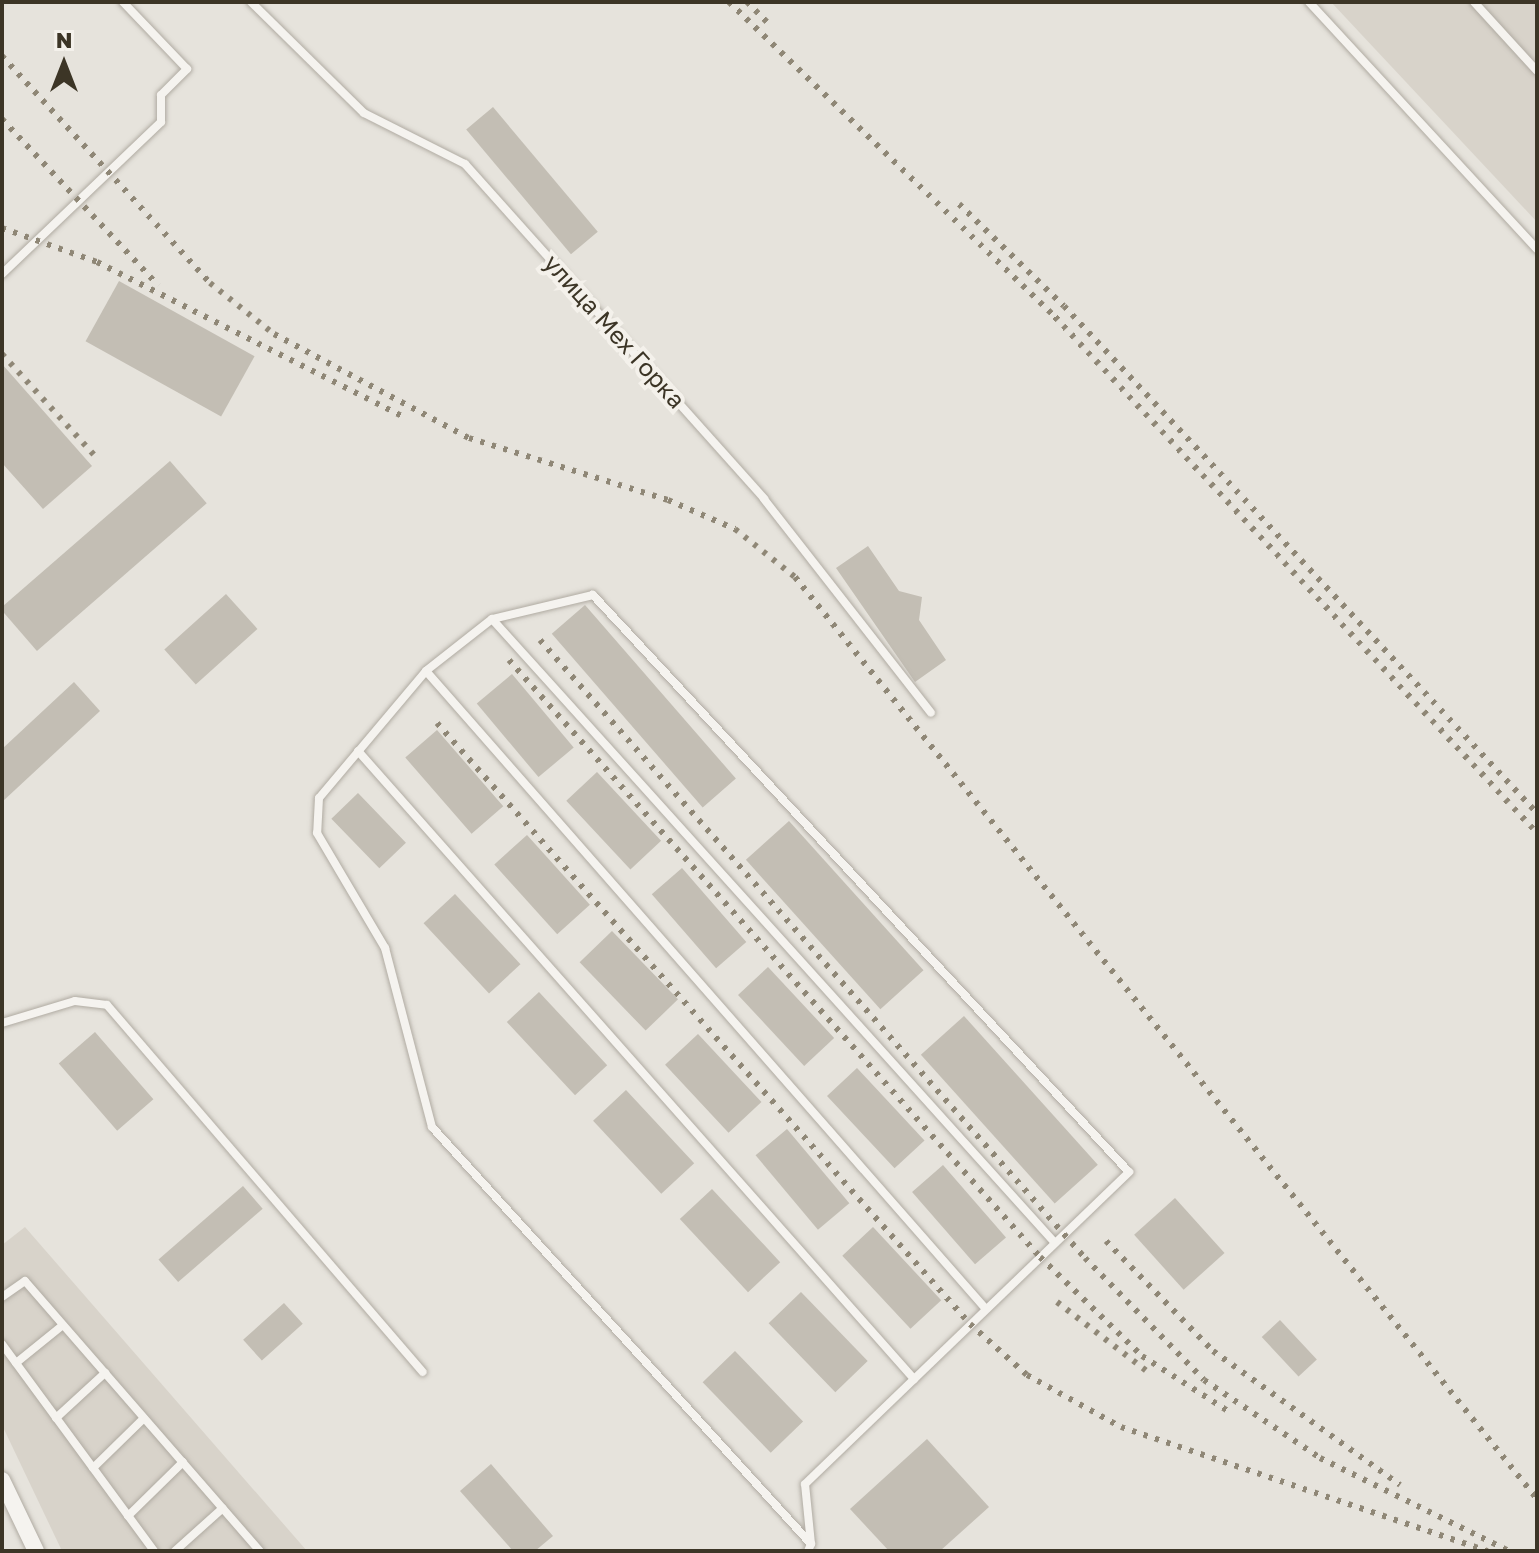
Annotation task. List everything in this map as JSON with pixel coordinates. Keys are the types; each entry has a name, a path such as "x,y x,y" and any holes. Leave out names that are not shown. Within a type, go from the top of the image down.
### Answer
{"street":[{"path":"2,1480 36,1551"}],"lane":[{"path":"2,274 161,122 161,95 187,69 123,2"},
{"name":"улица Мех Горка","path":"251,2 364,113 465,164 764,499 931,713"},
{"path":"1309,2 1537,249"},
{"path":"1474,2 1537,71"},
{"path":"593,595 1129,1172 805,1484 809,1547 432,1127 385,948 317,833 319,798 426,671 492,619 593,595"},
{"path":"492,619 1055,1243"},
{"path":"426,671 986,1309"},
{"path":"358,751 914,1379"},
{"path":"2,1023 75,1001 107,1005 423,1372"},
{"path":"2,1297 25,1281 260,1551"},
{"path":"16,1363 63,1325"},
{"path":"2,1344 154,1551"},
{"path":"56,1418 105,1373"},
{"path":"93,1468 144,1418"},
{"path":"128,1516 183,1462"},
{"path":"175,1551 223,1508"}],"shaded area":[{"path":"1331,2 1537,2 1537,222"},
{"path":"25,1227 307,1551 62,1551 2,1425 2,1245"}],"building":[{"path":"493,107 598,232 571,254 466,129"},
{"path":"119,281 255,356 221,416 86,341"},
{"path":"2,364 92,466 43,509 2,463"},
{"path":"170,461 207,503 37,651 2,607"},
{"path":"868,546 899,591 922,597 919,620 946,660 915,682 836,568"},
{"path":"226,594 257,629 196,684 164,650"},
{"path":"585,605 736,779 703,807 552,634"},
{"path":"512,674 574,748 538,777 477,704"},
{"path":"74,682 100,711 2,802 2,749"},
{"path":"437,730 503,806 472,834 405,758"},
{"path":"597,772 661,841 630,869 566,801"},
{"path":"358,793 406,843 379,868 331,819"},
{"path":"789,821 923,970 880,1009 746,860"},
{"path":"527,835 590,905 557,934 494,864"},
{"path":"682,868 746,942 716,968 652,894"},
{"path":"455,894 520,964 489,994 424,923"},
{"path":"612,931 678,999 646,1031 580,962"},
{"path":"768,967 834,1038 804,1066 738,995"},
{"path":"539,992 607,1065 575,1095 507,1022"},
{"path":"964,1016 1098,1165 1055,1203 921,1055"},
{"path":"95,1032 153,1099 117,1131 59,1063"},
{"path":"698,1034 761,1102 729,1133 665,1065"},
{"path":"857,1068 925,1140 895,1168 827,1096"},
{"path":"626,1090 694,1163 661,1194 593,1121"},
{"path":"787,1129 849,1203 818,1230 756,1155"},
{"path":"943,1165 1006,1237 975,1264 912,1192"},
{"path":"243,1186 263,1209 178,1282 158,1259"},
{"path":"712,1189 780,1262 748,1292 680,1219"},
{"path":"1175,1198 1225,1253 1184,1290 1134,1235"},
{"path":"873,1227 941,1300 910,1329 842,1256"},
{"path":"801,1292 868,1361 835,1392 769,1323"},
{"path":"284,1303 303,1324 262,1361 243,1340"},
{"path":"1280,1320 1317,1359 1299,1377 1262,1337"},
{"path":"735,1351 803,1421 771,1453 703,1382"},
{"path":"927,1439 989,1507 940,1551 889,1551 850,1509"},
{"path":"491,1464 553,1536 535,1551 513,1551 460,1491"}],"railway":[{"path":"729,2 1055,317 1537,833"},
{"path":"747,2 767,22"},
{"path":"2,56 210,283 274,334 469,438 668,500 735,529 795,577 1537,1499"},
{"path":"2,119 158,285"},
{"path":"959,204 1064,306 1537,813"},
{"path":"2,228 97,262 404,417"},
{"path":"2,354 95,456"},
{"path":"540,640 1085,1258 1204,1380 1320,1458 1509,1551"},
{"path":"509,660 1040,1257 1142,1356 1228,1411"},
{"path":"437,723 970,1324 1027,1375 1121,1427 1488,1551"},
{"path":"1106,1241 1213,1351 1400,1485"},
{"path":"1057,1302 1148,1372"}]}
